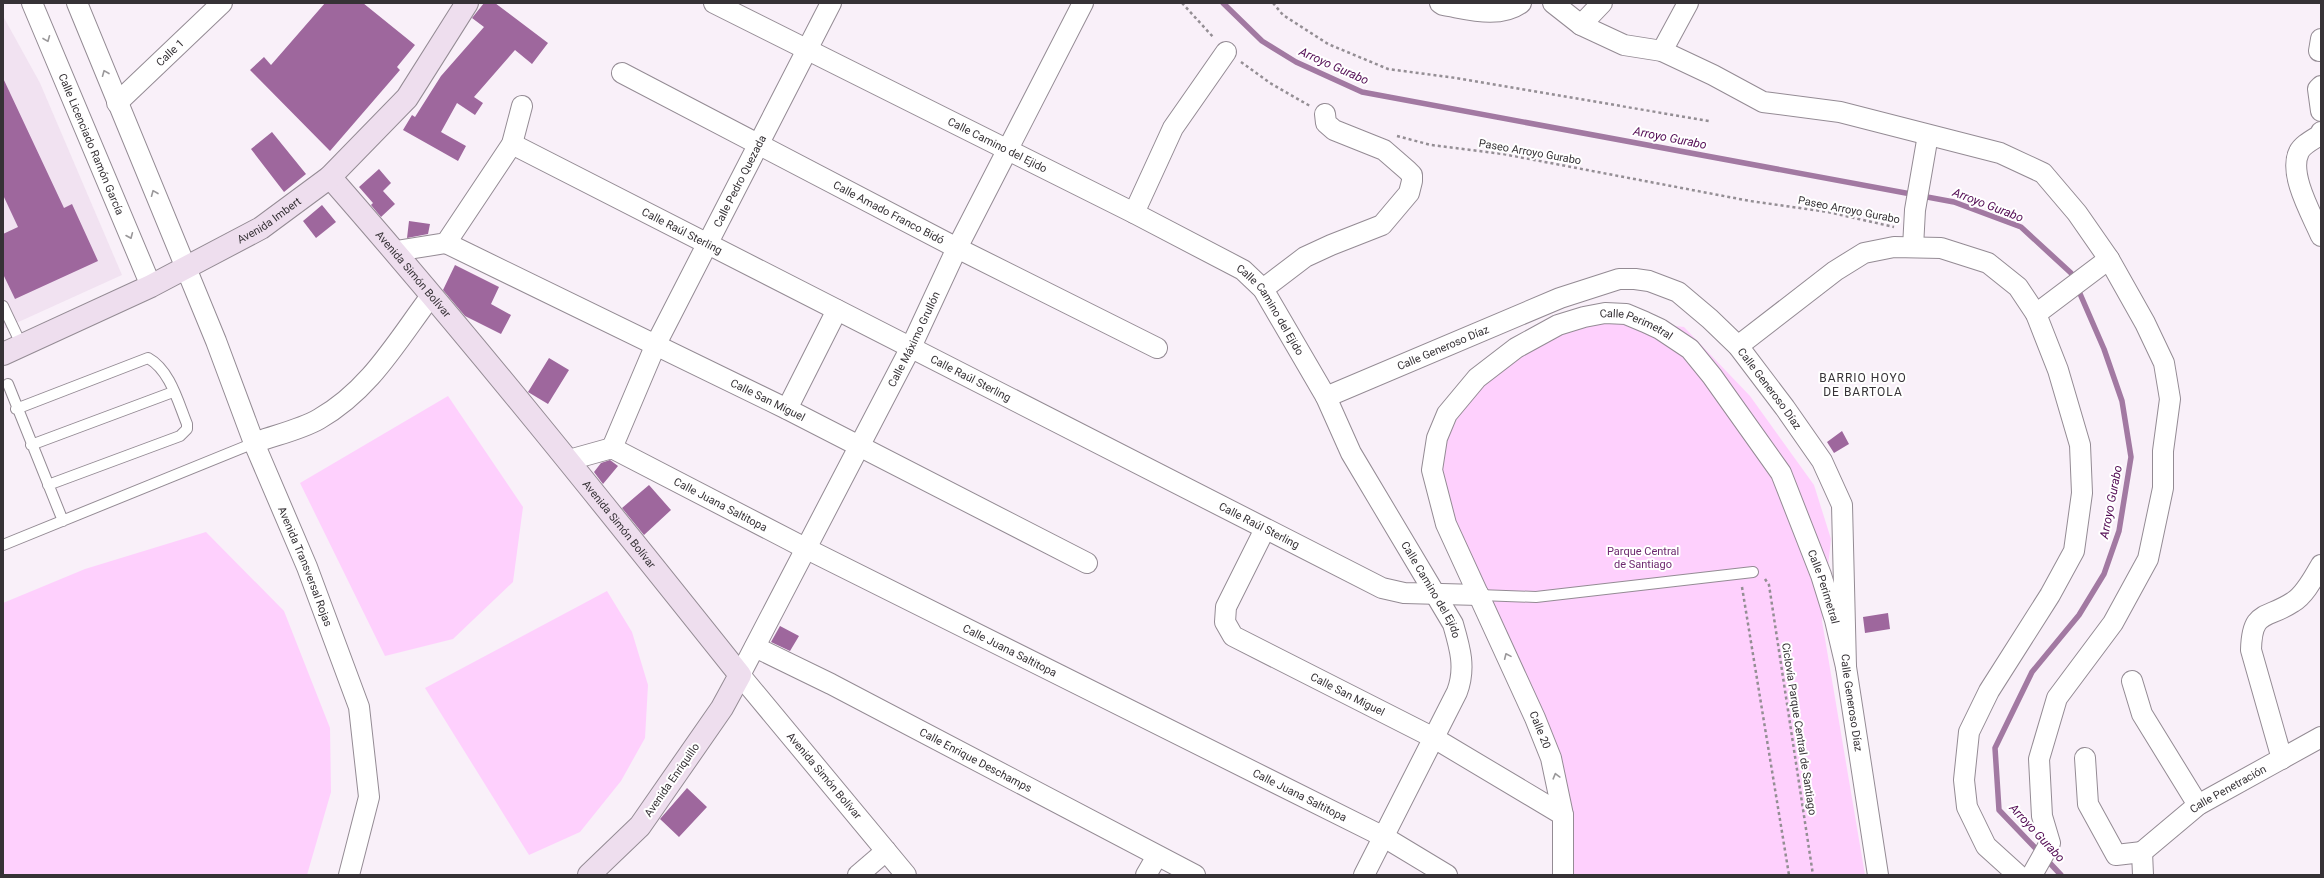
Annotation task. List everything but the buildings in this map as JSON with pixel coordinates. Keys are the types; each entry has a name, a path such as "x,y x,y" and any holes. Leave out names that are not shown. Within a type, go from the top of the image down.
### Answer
{"street":[{"name":"Calle Licenciado Ramón García","path":"32,3 151,286"},
{"path":"77,3 184,268"},
{"name":"Calle 1","path":"117,103 222,3"},
{"name":"Avenida Imbert","path":"12,350 151,286 260,228 330,177 407,98 467,3"},
{"name":"Calle Camino del Ejido","path":"714,3 807,51 1134,213 1243,270 1263,289 1326,397 1351,452 1453,624 1462,666 1461,680 1457,692 1364,875"},
{"name":"Calle Pedro Quezada","path":"612,448 656,344 759,146 831,3"},
{"name":"Calle Máximo Grullón","path":"740,674 756,647 858,445 911,347 958,248 1083,3"},
{"path":"1440,3 1443,5 1492,12 1513,8 1521,3"},
{"path":"1553,3 1581,25 1624,45 1662,51 1713,75 1763,102 1840,112 2000,153 2043,173 2077,213 2109,259 2145,323 2164,363 2170,398 2163,451 2163,488 2148,559 2113,623 2057,698 2038,759 2042,816 2050,843 2039,865"},
{"path":"1581,25 1602,3"},
{"path":"1662,51 1688,3"},
{"path":"1134,213 1173,128 1226,52"},
{"name":"Calle Amado Franco Bidó","path":"622,74 958,248 1157,348"},
{"path":"2321,86 2318,89 2321,111"},
{"path":"396,251 446,243 512,144 522,106"},
{"path":"1263,289 1306,258 1331,245 1382,226 1409,193 1412,175 1407,170 1384,150 1334,130 1326,123 1325,114"},
{"path":"2321,132 2320,135 2299,150 2295,165 2300,184 2321,236"},
{"path":"1913,239 1915,210 1928,135"},
{"name":"Calle Raúl Sterling","path":"512,144 1382,588 1404,593 1479,595"},
{"name":"Avenida Simón Bolívar","path":"330,177 396,251 431,296 569,460 740,674 906,875"},
{"path":"1738,346 1835,271 1864,253 1894,247 1913,239 1988,263 2018,287 2036,314 2058,370 2080,445 2082,493 2074,551 2050,595 1989,691 1969,732 1964,780 1967,807 1986,846 2018,875"},
{"name":"Calle San Miguel","path":"446,243 787,409 1087,564"},
{"path":"2036,314 2087,278 2109,259"},
{"name":"Avenida Transversal Rojas","path":"184,268 216,341 254,443 307,567 359,707 369,797 349,875"},
{"name":"Calle Generoso Díaz","path":"1326,397 1560,298 1619,280 1635,278 1649,281 1678,292 1738,346 1822,461 1842,505 1846,667 1878,875"},
{"path":"254,443 318,419 354,396 374,374 431,296"},
{"path":"787,409 838,310"},
{"name":"Calle Perimetral","path":"1479,595 1446,524 1434,483 1433,460 1437,438 1447,414 1477,378 1516,348 1536,336 1558,325 1584,317 1605,313 1626,314 1660,329 1690,349 1712,376 1781,473 1821,575 1835,620 1846,667"},
{"path":"569,460 612,448"},
{"name":"Calle Juana Saltitopa","path":"612,448 805,548 1384,837 1447,875"},
{"name":"Calle San Miguel","path":"1265,529 1226,607 1225,622 1233,636 1434,738 1563,814"},
{"path":"2282,759 2251,650 2252,634 2257,620 2270,612 2294,602 2310,583 2321,565"},
{"name":"Calle 20","path":"1479,595 1544,738 1557,782 1563,814 1563,875"},
{"name":"Calle Enrique Deschamps","path":"756,647 832,684 1194,875"},
{"name":"Avenida Enriquillo","path":"589,875 640,826 722,708 740,674"},
{"path":"2132,680 2142,714 2198,805"},
{"name":"Calle Penetración","path":"2142,852 2198,805 2321,737"},
{"path":"2084,758 2088,804 2100,828 2116,855 2142,852 2143,875"},
{"path":"858,875 886,851"},
{"path":"1146,875 1157,856"}],"lane":[{"path":"3,306 12,350"},
{"path":"16,409 148,358 158,363 188,424 185,433 48,485"},
{"path":"8,384 16,409 63,521"},
{"path":"31,445 173,392"},
{"path":"3,545 254,443"},
{"path":"1479,595 1536,596 1753,572"}],"path":[{"path":"1182,3 1226,52 1270,83 1325,114"},
{"path":"1273,3 1283,15 1328,44 1388,69 1464,80 1709,121"},
{"name":"Paseo Arroyo Gurabo","path":"1396,135 1431,145 1503,154 1750,201 1828,212 1913,239"},
{"name":"Ciclovía Parque Central de Santiago","path":"1769,585 1813,875"},
{"path":"1742,586 1789,875"}],"shaded area":[{"path":"3,16 40,83 122,275 3,329"}],"green space":[{"name":"Parque Central de Santiago","path":"1626,314 1645,322 1684,327 1750,396 1814,485 1831,539 1822,621 1865,875 1571,875 1557,782 1432,470 1460,413 1516,348"},
{"path":"448,396 523,507 513,582 453,639 385,656 300,483"},
{"path":"206,532 284,611 330,728 331,792 307,875 3,875 3,603 85,569"},
{"path":"607,591 632,632 648,685 645,738 621,781 580,832 529,855 425,688"}],"waterway":[{"name":"Arroyo Gurabo","path":"1223,3 1262,41 1296,62 1362,92 1954,202 2021,227 2071,273 2104,349 2122,401 2131,457 2119,531 2104,574 2079,615 2032,672 1995,748 1999,810 2040,853"},
{"name":"Arroyo Gurabo","path":"2046,859 2061,875"}],"district":[{"name":"BARRIO HOYO DE BARTOLA","path":"1863,385"}]}
